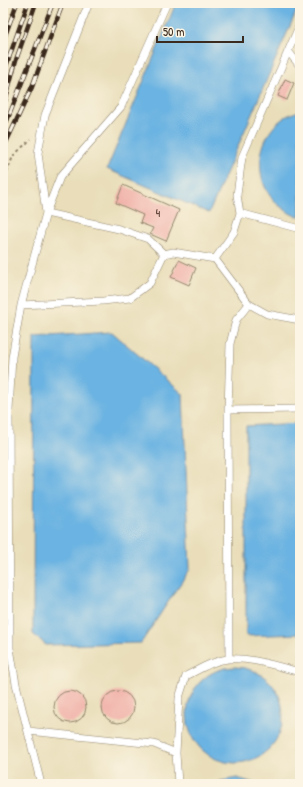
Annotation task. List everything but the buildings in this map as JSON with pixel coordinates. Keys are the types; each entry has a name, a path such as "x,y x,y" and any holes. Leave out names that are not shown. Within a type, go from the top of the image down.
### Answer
{"lane":[{"path":"46,213 38,153 45,114 89,3"},
{"path":"41,784 16,684 10,648 9,411 12,356 21,305 46,213 60,177 121,107 167,3"},
{"path":"215,259 234,232 240,213 237,195 242,157 300,24"},
{"path":"288,50 300,66"},
{"path":"46,213 119,229 148,239 164,254"},
{"path":"240,213 300,229"},
{"path":"164,254 173,252 215,259 249,304 267,314 300,320"},
{"path":"21,305 103,301 130,298 150,283 164,254"},
{"path":"229,659 228,410 230,344 236,320 249,304"},
{"path":"228,410 300,410"},
{"path":"178,784 176,753 179,698 186,676 207,664 229,659 251,660 300,672"},
{"path":"28,731 154,744 176,753"}],"path":[{"path":"3,184 13,156 42,130"}],"water":[{"path":"176,3 300,3 209,213 107,169"},
{"path":"300,111 300,217 288,212 272,198 264,185 261,170 261,155 266,140 274,127 285,117"},
{"path":"112,332 183,394 190,569 141,643 46,645 33,634 34,337"},
{"path":"300,423 300,634 246,636 246,426"},
{"path":"235,667 253,671 269,681 279,697 283,715 279,733 269,749 253,759 235,763 217,759 201,749 191,733 187,715 191,697 201,681 217,671"},
{"path":"237,778 257,784 215,784 221,781"}],"railway":[{"path":"3,41 17,3"},
{"path":"3,75 28,3"},
{"path":"3,109 16,60 36,3"},
{"path":"3,131 53,3"},
{"path":"3,149 32,87 63,3"}]}
